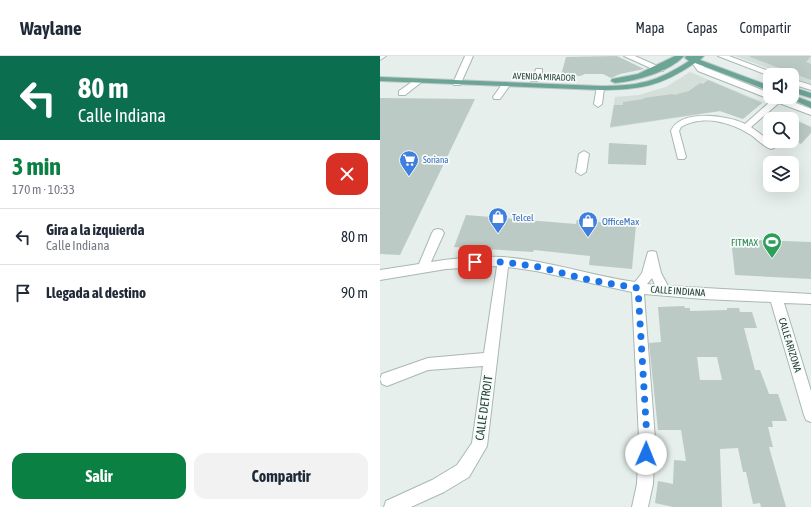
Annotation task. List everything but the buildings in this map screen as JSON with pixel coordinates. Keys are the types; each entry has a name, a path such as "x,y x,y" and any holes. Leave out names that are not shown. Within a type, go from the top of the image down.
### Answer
{"main road":[{"name":"AVENIDA MIRADOR","path":"380,79 419,81 459,79 534,79 552,76 600,82 628,80 660,69 680,56"},
{"path":"684,56 697,58 763,86"},
{"path":"706,56 763,77"},
{"name":"AVENIDA MIRADOR","path":"380,72 506,85 600,88 635,87 656,82 697,58"},
{"path":"799,91 811,96"},
{"path":"799,102 811,110"}],"street":[{"path":"459,79 469,56"},
{"path":"628,56 660,69"},
{"path":"722,56 763,71"},
{"path":"738,62 745,56"},
{"path":"697,58 701,69 763,94"},
{"path":"534,79 538,76 539,71"},
{"path":"402,93 419,81"},
{"path":"494,84 495,97 506,85"},
{"path":"799,84 811,88"},
{"path":"598,104 600,88"},
{"path":"746,126 767,104"},
{"path":"792,104 811,110"},
{"path":"681,157 675,131 677,126 680,124 709,118 724,119 746,126 763,140"},
{"path":"580,172 584,154"},
{"path":"423,268 438,233 433,256 442,264"},
{"path":"640,507 645,484 647,439 638,288 648,274 652,256 655,273 664,291"},
{"name":"CALLE INDIANA","path":"380,275 442,264 461,262 503,262 539,267 589,280 638,288 664,291 811,299"},
{"name":"CALLE DETROIT","path":"392,507 438,486 463,471 479,446 503,262"},
{"name":"CALLE ARIZONA","path":"776,297 811,415"},
{"path":"387,379 428,364 491,359"}],"shaded area":[{"path":"735,56 811,56 811,84 799,80 799,68 767,68"},
{"path":"690,72 763,102 743,119 720,111 610,128 615,97 639,95 666,87"}],"place":[{"name":"Soriana","path":"409,177"},
{"name":"Telcel","path":"498,234"},
{"name":"OfficeMax","path":"588,238"},
{"name":"FITMAX","path":"772,259"}],"route":[{"path":"475,262 503,262 539,267 589,280 638,288 647,439 646,454"}]}
